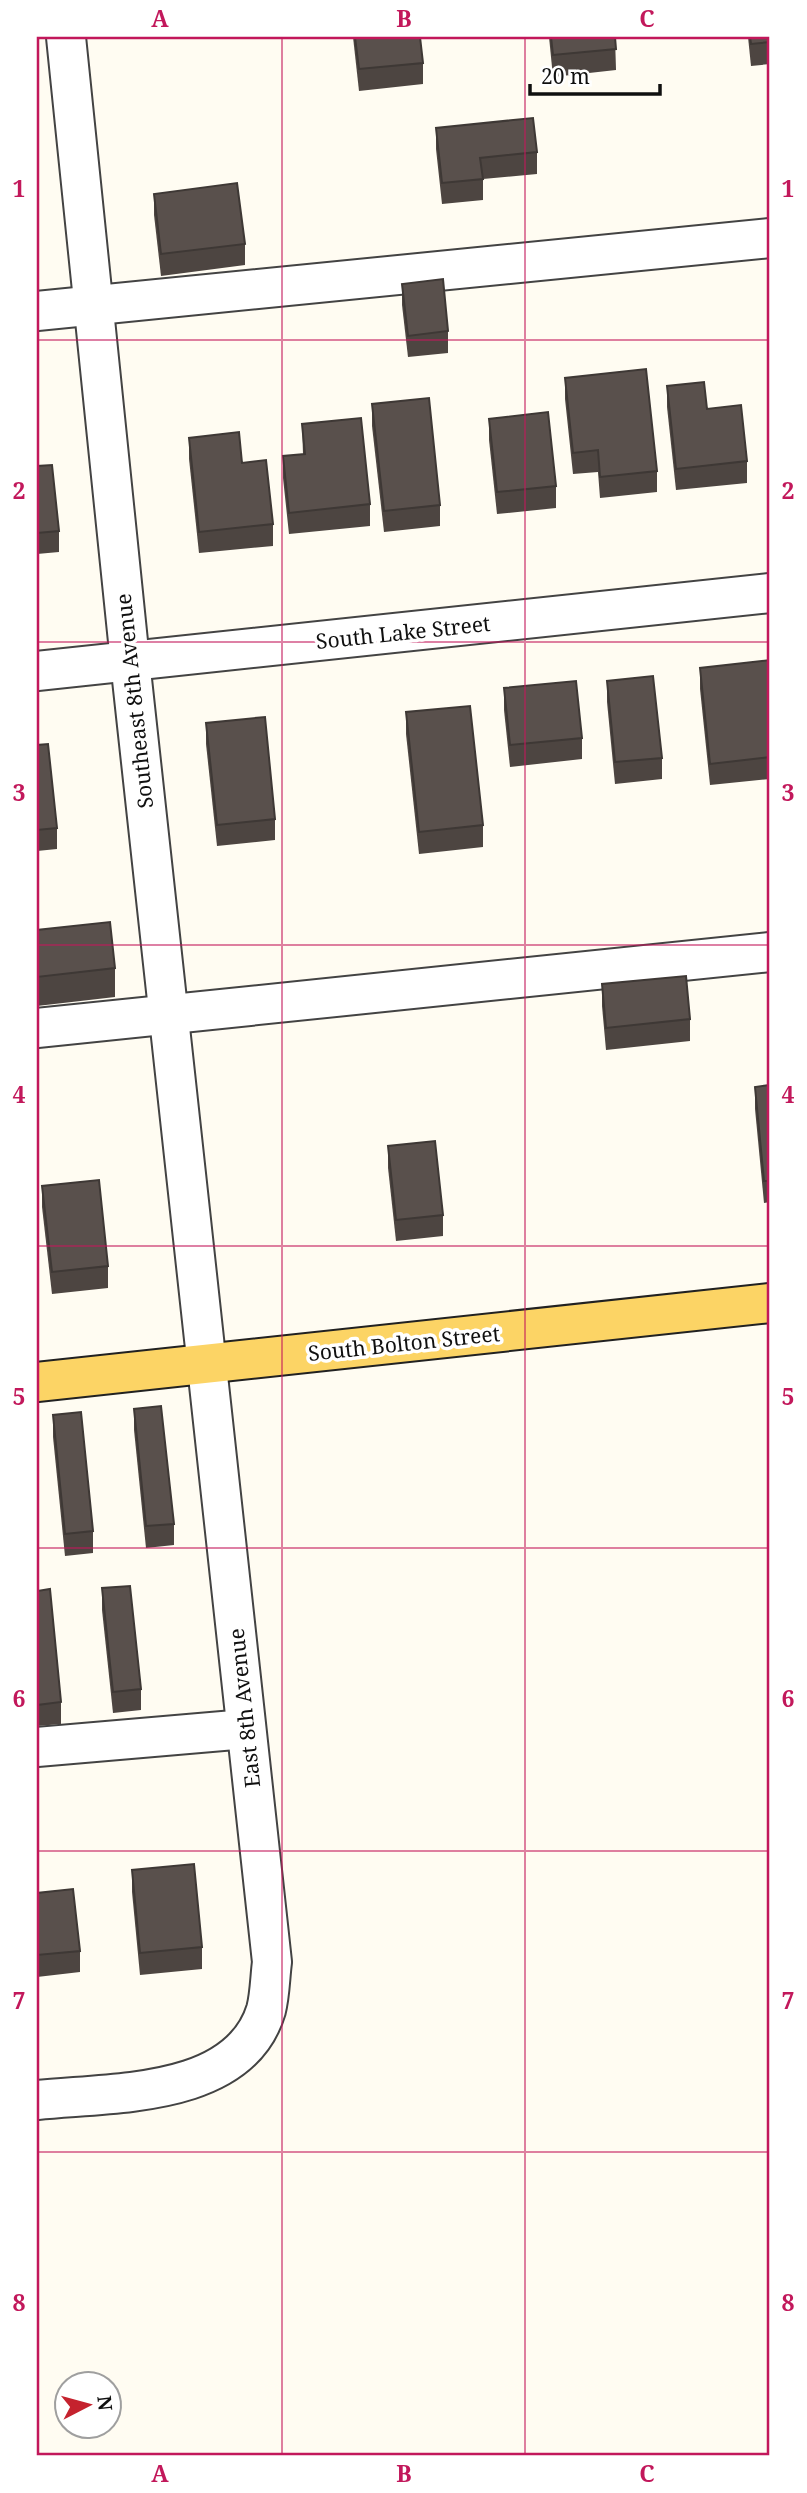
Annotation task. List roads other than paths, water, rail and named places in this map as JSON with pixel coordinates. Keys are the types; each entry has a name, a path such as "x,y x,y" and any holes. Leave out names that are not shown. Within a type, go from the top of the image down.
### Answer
{"main road":[{"name":"South Bolton Street","path":"37,1382 770,1303"}],"street":[{"name":"Southeast 8th Avenue","path":"66,37 130,661 207,1364"},
{"path":"37,311 770,238"},
{"name":"South Lake Street","path":"37,671 770,593"},
{"path":"37,1028 770,952"},
{"name":"East 8th Avenue","path":"37,2100 176,2085 213,2072 247,2047 266,2010 272,1962 207,1364"},
{"path":"37,1746 246,1729"}]}
